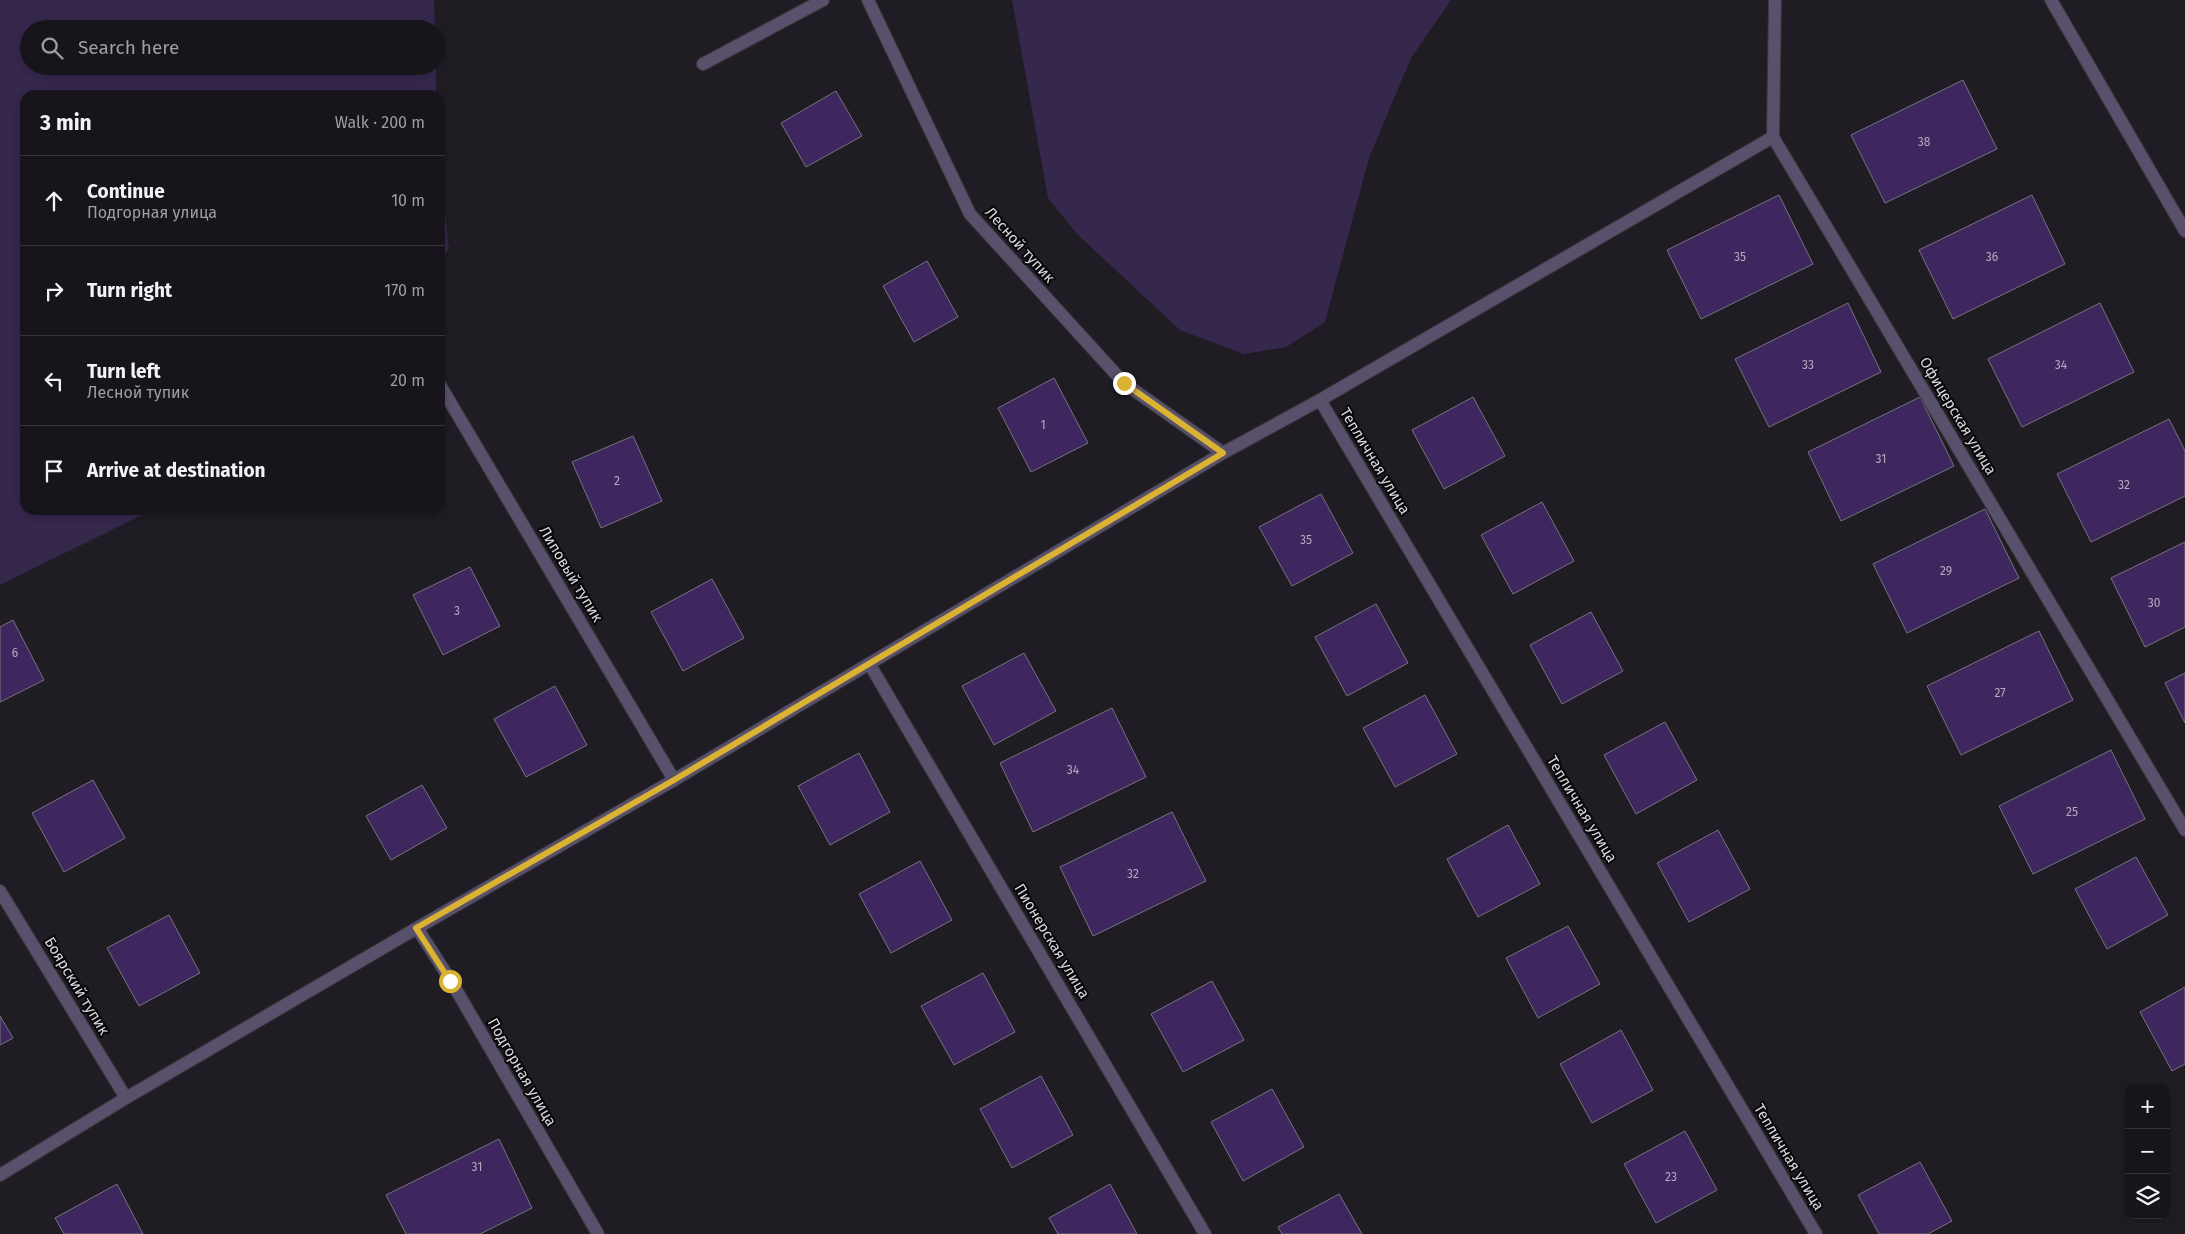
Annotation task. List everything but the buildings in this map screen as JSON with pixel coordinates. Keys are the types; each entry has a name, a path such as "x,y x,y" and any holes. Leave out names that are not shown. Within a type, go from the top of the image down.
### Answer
{"street":[{"path":"703,64 824,0"},
{"name":"Лесной тупик","path":"868,0 970,214 1124,383 1223,453"},
{"path":"0,1175 126,1098 416,928 870,665 1223,453 1320,400 1773,138 1774,0"},
{"path":"2051,0 2185,231"},
{"name":"Офицерская улица","path":"1773,138 2185,830"},
{"name":"Липовый тупик","path":"445,393 674,780"},
{"name":"Тепличная улица","path":"1320,400 1816,1234"},
{"name":"Пионерская улица","path":"870,665 1206,1234"},
{"name":"Боярский тупик","path":"0,891 126,1098"},
{"name":"Подгорная улица","path":"416,928 456,989 598,1234"}],"shaded area":[{"path":"0,0 434,0 435,20 20,20 20,75 436,75 436,90 20,90 20,515 142,515 0,585"},
{"path":"1012,0 1451,0 1411,58 1369,158 1325,322 1286,347 1244,354 1180,330 1077,234 1048,198"},
{"path":"445,213 449,249 445,254"}],"route":[{"path":"450,981 416,928 870,665 1223,453 1124,383"}]}
